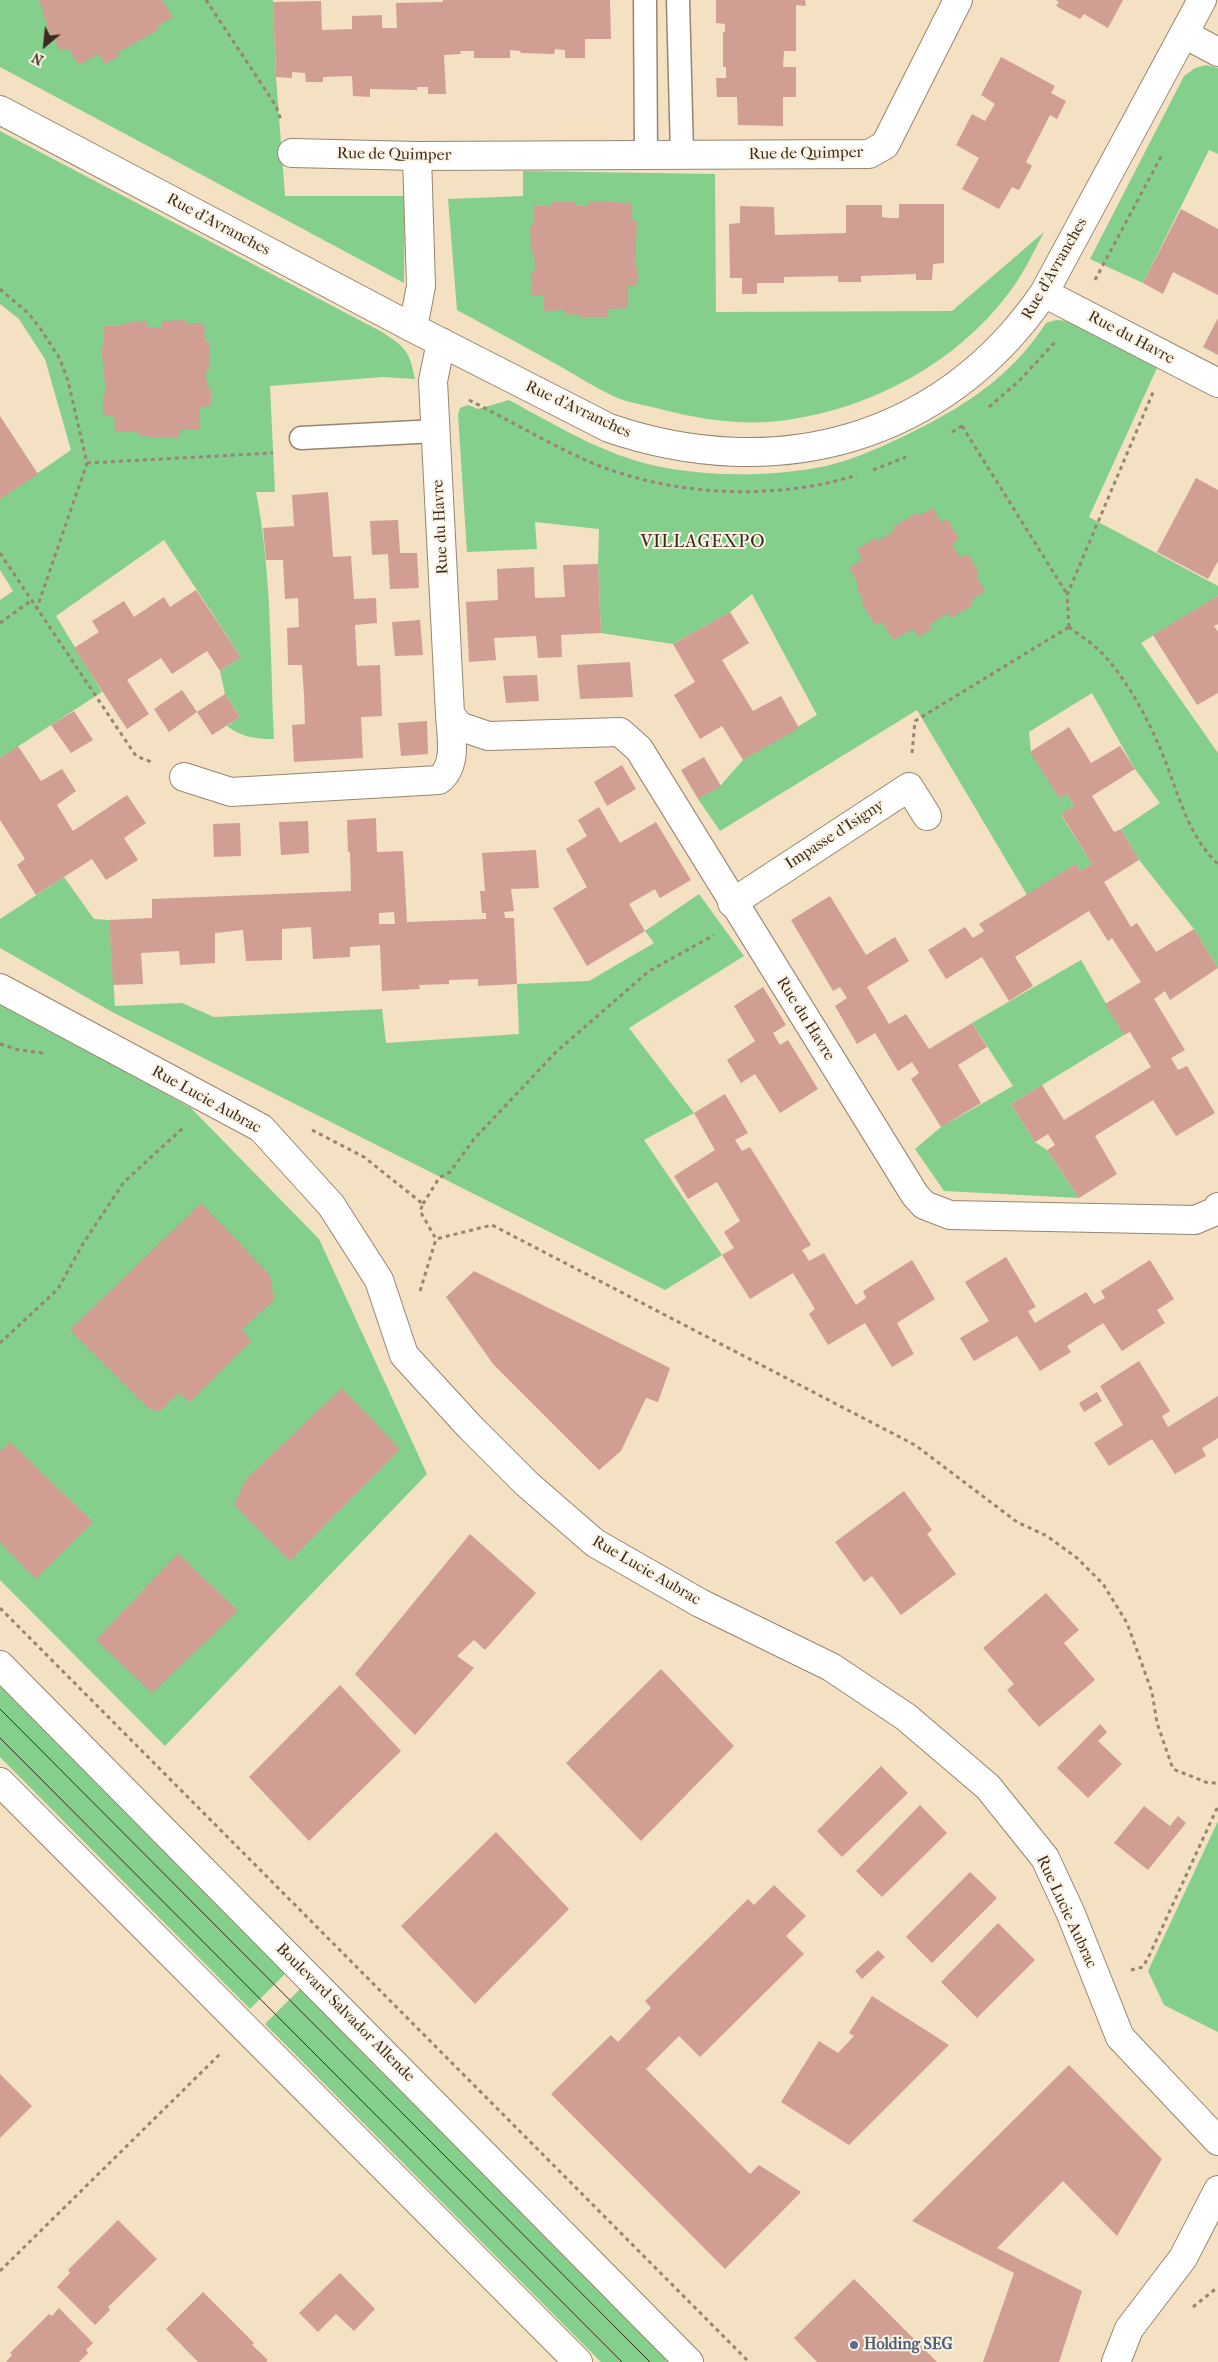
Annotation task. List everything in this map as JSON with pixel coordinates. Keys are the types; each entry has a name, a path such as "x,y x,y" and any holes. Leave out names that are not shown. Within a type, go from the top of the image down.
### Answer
{"street":[{"name":"Rue de Quimper","path":"292,153 417,156 869,154 885,144 958,0"},
{"name":"Rue d'Avranches","path":"0,110 413,328 609,428 642,439 674,446 746,451 811,448 876,431 904,418 954,388 981,366 1022,325 1044,293 1202,0"},
{"path":"1184,34 1218,52"},
{"path":"413,328 422,286 417,156"},
{"name":"Rue du Havre","path":"1044,293 1218,383"},
{"name":"Rue du Havre","path":"184,777 231,792 439,780 447,774 452,765 433,381 441,342"},
{"name":"Rue du Havre","path":"450,714 459,726 488,736 620,732 639,749 737,911 915,1195 924,1205 950,1215 1196,1220 1216,1211 1218,1207"},
{"path":"909,787 928,816"},
{"name":"Impasse d'Isigny","path":"737,911 909,787"},
{"name":"Rue Lucie Aubrac","path":"0,988 261,1128 331,1205 379,1280 404,1355 470,1427 527,1484 595,1543 700,1603 831,1667 906,1717 988,1787 1045,1858 1071,1914 1120,2037 1218,2141"},
{"name":"Boulevard Salvador Allende","path":"0,1665 688,2362"},
{"path":"0,1782 578,2362"},
{"path":"1116,2362 1129,2329 1183,2258 1218,2190"}],"lane":[{"path":"645,0 646,155"},
{"path":"678,0 682,154"},
{"path":"301,438 436,431"}],"path":[{"path":"206,0 276,106 292,153"},
{"path":"1077,309 1099,274 1167,145"},
{"path":"0,290 28,312 60,360 68,381 87,463 37,608"},
{"path":"1168,357 1067,595 1069,627 1101,652 1127,686 1160,746 1190,823 1211,858 1218,864"},
{"path":"962,426 1067,595"},
{"path":"87,463 270,454 301,438"},
{"path":"0,553 136,756 184,777"},
{"path":"0,623 32,600"},
{"path":"909,787 915,722 1069,627"},
{"path":"737,911 649,971 607,1005 512,1097 474,1138 450,1172 439,1178 420,1210 436,1239 492,1225 915,1445 1017,1522 1047,1536 1077,1558 1103,1584 1127,1622 1152,1692 1157,1723 1173,1769 1208,1783 1218,1782"},
{"path":"0,1343 58,1289 84,1242 124,1182 212,1102"},
{"path":"305,1126 364,1157 423,1204"},
{"path":"0,1608 749,2362"},
{"path":"1126,1972 1143,1967 1218,1806"},
{"path":"0,2271 220,2053"}],"green space":[{"path":"0,0 273,0 276,77 285,196 405,196 404,283 0,67"},
{"path":"1206,65 1218,68 1218,154 1209,150 1143,283 1090,259 1184,76 1195,68"},
{"path":"0,131 382,332 401,346 411,362 415,379 383,377 270,386 275,492 256,492 268,584 274,739 249,737 227,726 240,717 225,694 220,671 241,657 164,540 56,616 102,692 0,758 0,600 13,591 0,570 0,499 71,450 45,359 19,319 0,304"},
{"path":"523,171 715,174 716,312 952,311 1044,232 1018,279 987,319 938,361 910,378 881,393 819,414 772,422 725,421 679,414 619,398 600,390 457,310 448,199 523,196"},
{"path":"1056,320 1071,321 1157,368 1089,517 1218,586 1218,596 1141,643 1218,753 1218,968 1194,929 1139,860 1121,829 1160,803 1135,769 1092,693 1029,732 1031,752 1059,798 1067,794 1074,806 1061,815 1092,864 1080,871 1076,864 1027,895 917,710 720,831 698,799 721,785 743,760 817,715 752,594 730,612 673,644 601,633 598,564 599,529 535,522 537,549 467,552 458,415 460,408 468,405 478,409 509,400 588,442 650,465 691,472 710,473 788,472 835,464 864,454 943,416 1000,377 1032,343 1046,323"},
{"path":"64,877 94,919 109,920 115,1006 182,1003 214,1017 382,1009 386,1043 519,1034 517,984 589,981 654,943 645,931 699,894 744,956 629,1028 694,1113 644,1140 722,1255 665,1290 114,1013 0,948 0,919"},
{"path":"1081,960 1124,1035 1011,1104 1035,1142 1047,1150 1079,1198 944,1191 915,1149 941,1127 1013,1086 972,1023"},
{"path":"0,1002 191,1108 319,1239 427,1474 165,1746 0,1580"},
{"path":"0,1683 287,1972 250,2009 0,1757"},
{"path":"1218,1821 1218,2032 1164,2005 1148,1971"},
{"path":"302,1987 674,2362 601,2362 265,2024"}],"building":[{"path":"38,0 162,0 173,17 157,27 158,30 117,53 119,56 105,64 99,54 79,65 68,48 61,51 46,26 48,24 42,13 44,11"},
{"path":"443,0 610,0 611,39 585,39 585,58 565,58 565,50 555,49 554,54 521,53 520,51 510,50 510,58 474,58 474,51 460,51 461,54 444,55 446,94 428,94 428,87 417,87 417,90 370,89 370,97 353,96 352,76 323,77 323,82 306,82 305,73 292,72 292,78 276,77 273,2 321,1 322,30 352,29 352,16 382,15 382,28 397,28 396,3 443,2"},
{"path":"716,0 805,0 806,6 796,5 796,51 784,51 783,67 796,67 796,97 783,97 783,126 738,125 737,97 717,97 716,78 726,78 726,67 723,67 723,32 725,32 725,24 716,23"},
{"path":"1056,0 1123,0 1108,28 1084,14 1080,19 1056,6 1059,2"},
{"path":"1001,57 1055,86 1051,93 1066,101 1057,119 1050,115 1026,162 1032,166 1019,190 1012,187 999,209 962,189 979,158 956,145 972,114 985,121 995,104 981,95"},
{"path":"589,201 632,203 632,220 637,221 635,268 638,268 638,285 628,286 628,308 608,309 608,317 578,317 579,314 565,315 565,310 544,311 544,295 532,295 531,272 535,270 534,253 531,252 530,225 534,225 533,206 551,206 551,202 576,202 576,206 590,206"},
{"path":"899,204 944,204 944,263 933,264 932,280 916,280 916,274 861,276 861,282 838,282 838,276 784,277 784,283 757,283 757,294 742,294 742,278 730,278 729,224 740,223 740,206 774,207 775,235 846,233 846,205 882,205 882,217 899,218"},
{"path":"1181,209 1218,229 1218,295 1173,272 1163,294 1143,283"},
{"path":"1218,318 1218,355 1203,347"},
{"path":"186,320 186,323 204,323 205,342 209,342 209,369 206,371 207,389 211,388 211,406 200,407 200,430 180,430 180,437 150,438 150,435 137,435 137,431 115,432 114,415 103,416 103,393 106,393 101,345 104,346 104,326 123,326 124,323 147,321 147,328 162,327 162,321"},
{"path":"0,416 38,474 0,499"},
{"path":"1196,478 1218,490 1218,561 1208,579 1157,552"},
{"path":"328,492 333,557 351,556 354,599 376,598 377,623 355,625 357,666 380,665 382,716 361,717 363,758 294,762 292,725 305,724 304,695 302,665 288,665 287,628 299,627 298,598 285,599 283,560 266,560 263,528 294,526 292,495"},
{"path":"933,508 941,522 947,519 959,539 952,544 960,558 968,554 979,573 976,575 985,591 971,600 973,605 951,618 948,613 930,624 932,629 918,637 913,629 893,640 882,622 875,625 861,602 863,600 856,587 859,585 849,568 862,560 857,549 876,538 878,541 895,530 893,527 916,513 918,516"},
{"path":"398,520 400,553 417,553 419,588 390,589 388,554 372,555 370,521"},
{"path":"598,564 601,633 561,635 562,657 538,658 536,636 494,638 496,660 469,662 466,602 498,600 497,569 534,567 535,598 565,597 563,565"},
{"path":"196,590 241,657 220,671 207,651 172,674 161,658 127,680 149,714 127,729 74,648 99,632 92,621 124,601 134,617 164,597 170,607"},
{"path":"1218,596 1218,624 1214,626 1218,632 1218,693 1197,705 1153,635"},
{"path":"730,612 749,643 722,660 753,711 781,696 799,728 743,760 722,726 700,739 674,695 695,682 673,644"},
{"path":"420,620 423,655 395,656 392,622"},
{"path":"630,662 633,697 580,699 577,665"},
{"path":"537,675 539,701 506,703 503,676"},
{"path":"182,690 197,712 169,732 154,709"},
{"path":"225,694 240,717 212,735 197,712"},
{"path":"74,711 93,740 71,753 51,725"},
{"path":"427,721 428,754 401,756 398,723"},
{"path":"1069,727 1091,763 1120,746 1135,769 1092,796 1114,832 1121,829 1139,860 1104,882 1131,927 1137,923 1156,952 1194,929 1218,968 1170,1000 1165,991 1154,999 1185,1050 1171,1058 1178,1070 1187,1066 1215,1113 1176,1136 1153,1100 1095,1136 1117,1174 1079,1198 1047,1150 1055,1145 1048,1134 1035,1142 1011,1104 1042,1085 1064,1120 1151,1067 1130,1032 1124,1035 1105,1004 1141,982 1112,938 1108,941 1089,911 1015,957 1033,986 1009,1001 982,957 946,979 928,950 965,927 973,938 984,931 979,924 1076,864 1080,871 1092,864 1061,814 1074,806 1067,794 1059,798 1030,752"},
{"path":"18,746 41,781 62,769 76,791 57,805 73,831 127,795 146,823 124,838 138,860 106,880 92,859 36,895 17,865 25,859 0,820 0,758"},
{"path":"704,757 721,786 698,799 681,770"},
{"path":"622,765 636,789 607,806 594,782"},
{"path":"599,807 620,843 656,822 691,880 660,898 655,889 629,904 645,931 587,966 553,908 587,887 566,849 587,836 578,820"},
{"path":"376,818 377,852 403,851 407,922 486,919 486,913 482,913 480,891 485,891 482,853 536,850 539,888 511,889 514,911 504,912 505,918 514,918 517,984 478,986 478,979 449,980 449,984 419,985 420,989 382,991 380,945 350,947 350,957 313,959 311,927 282,929 282,960 246,961 243,930 215,933 215,963 180,965 179,951 141,953 143,984 113,985 109,920 152,918 152,899 351,891 347,820","holes":["394,912 395,924 379,924 379,913"]},
{"path":"308,821 309,853 281,855 279,822"},
{"path":"240,823 241,856 214,857 213,824"},
{"path":"830,896 866,955 895,937 909,961 867,987 889,1024 906,1014 929,1049 972,1023 987,1047 958,1065 981,1103 941,1127 911,1079 919,1073 912,1062 898,1071 875,1033 857,1044 835,1006 847,998 840,987 833,991 791,920"},
{"path":"763,987 786,1025 773,1033 780,1045 788,1040 818,1089 780,1113 755,1074 741,1083 727,1060 755,1041 734,1006"},
{"path":"725,1094 748,1133 735,1140 742,1151 750,1147 811,1245 802,1250 809,1261 824,1253 856,1305 866,1298 863,1291 912,1260 935,1299 897,1323 914,1354 892,1367 865,1323 828,1345 809,1314 815,1309 793,1273 750,1299 722,1255 734,1248 724,1232 740,1221 717,1182 688,1199 674,1176 715,1150 694,1113"},
{"path":"201,1203 270,1275 274,1300 242,1329 251,1341 190,1402 178,1393 159,1412 148,1408 70,1330"},
{"path":"1006,1257 1036,1307 1028,1311 1035,1323 1086,1292 1094,1304 1105,1298 1101,1291 1150,1260 1174,1299 1157,1310 1165,1323 1122,1351 1103,1323 1067,1346 1071,1352 1040,1371 1017,1336 974,1361 960,1338 989,1321 965,1282"},
{"path":"474,1271 670,1368 658,1402 646,1398 621,1451 599,1470 493,1364 446,1297"},
{"path":"1139,1361 1170,1411 1162,1416 1168,1427 1218,1396 1218,1438 1202,1448 1206,1456 1175,1474 1152,1439 1109,1466 1094,1443 1123,1425 1100,1386"},
{"path":"342,1388 400,1449 290,1561 234,1505 246,1479"},
{"path":"1097,1392 1102,1401 1084,1412 1079,1403"},
{"path":"10,1442 93,1522 36,1579 0,1542 0,1451"},
{"path":"904,1491 932,1530 927,1534 956,1574 901,1615 872,1576 864,1582 835,1542"},
{"path":"470,1534 536,1593 485,1650 474,1640 457,1656 474,1668 415,1735 355,1674"},
{"path":"178,1553 238,1611 152,1693 96,1640"},
{"path":"1046,1593 1079,1630 1064,1643 1095,1680 1039,1727 1007,1690 1014,1684 983,1648"},
{"path":"661,1669 734,1746 641,1841 566,1763"},
{"path":"340,1685 401,1751 309,1841 249,1777"},
{"path":"1100,1724 1107,1732 1098,1741 1122,1764 1088,1798 1057,1768"},
{"path":"881,1766 908,1793 842,1857 817,1831"},
{"path":"920,1805 947,1833 882,1897 856,1871"},
{"path":"1144,1806 1170,1826 1178,1816 1186,1823 1148,1870 1114,1843"},
{"path":"496,1832 569,1909 475,2004 401,1926"},
{"path":"970,1872 997,1898 932,1963 906,1937"},
{"path":"774,1885 806,1916 786,1936 804,1954 700,2057 679,2036 646,2069 750,2174 759,2165 801,2192 725,2269 551,2094 611,2035 618,2042 651,2008 645,2001 748,1899 754,1905"},
{"path":"998,1923 1035,1960 977,2018 941,1982"},
{"path":"878,1950 885,1957 862,1979 855,1971"},
{"path":"872,1996 949,2045 849,2145 781,2102 819,2041 838,2053 854,2036 849,2033"},
{"path":"1069,2065 1162,2159 1117,2236 1063,2181 997,2248 1082,2291 1059,2362 983,2362 1014,2273 912,2221"},
{"path":"0,2074 32,2106 0,2138"},
{"path":"118,2220 157,2259 108,2307 110,2310 95,2325 57,2287 70,2273 68,2270"},
{"path":"340,2273 375,2309 354,2331 336,2314 318,2332 299,2313"},
{"path":"854,2279 937,2362 817,2362 794,2338"},
{"path":"203,2292 254,2343 252,2345 268,2360 266,2362 198,2362 166,2329"},
{"path":"59,2308 93,2343 86,2350 88,2353 79,2362 6,2362 12,2355 10,2353 49,2314 52,2316"}],"tram line":[{"path":"0,1709 650,2362"},
{"path":"0,1738 622,2362"}],"place":[{"name":"Holding SEG","path":"854,2345"}],"district":[{"name":"VILLAGEXPO","path":"703,543"}]}
